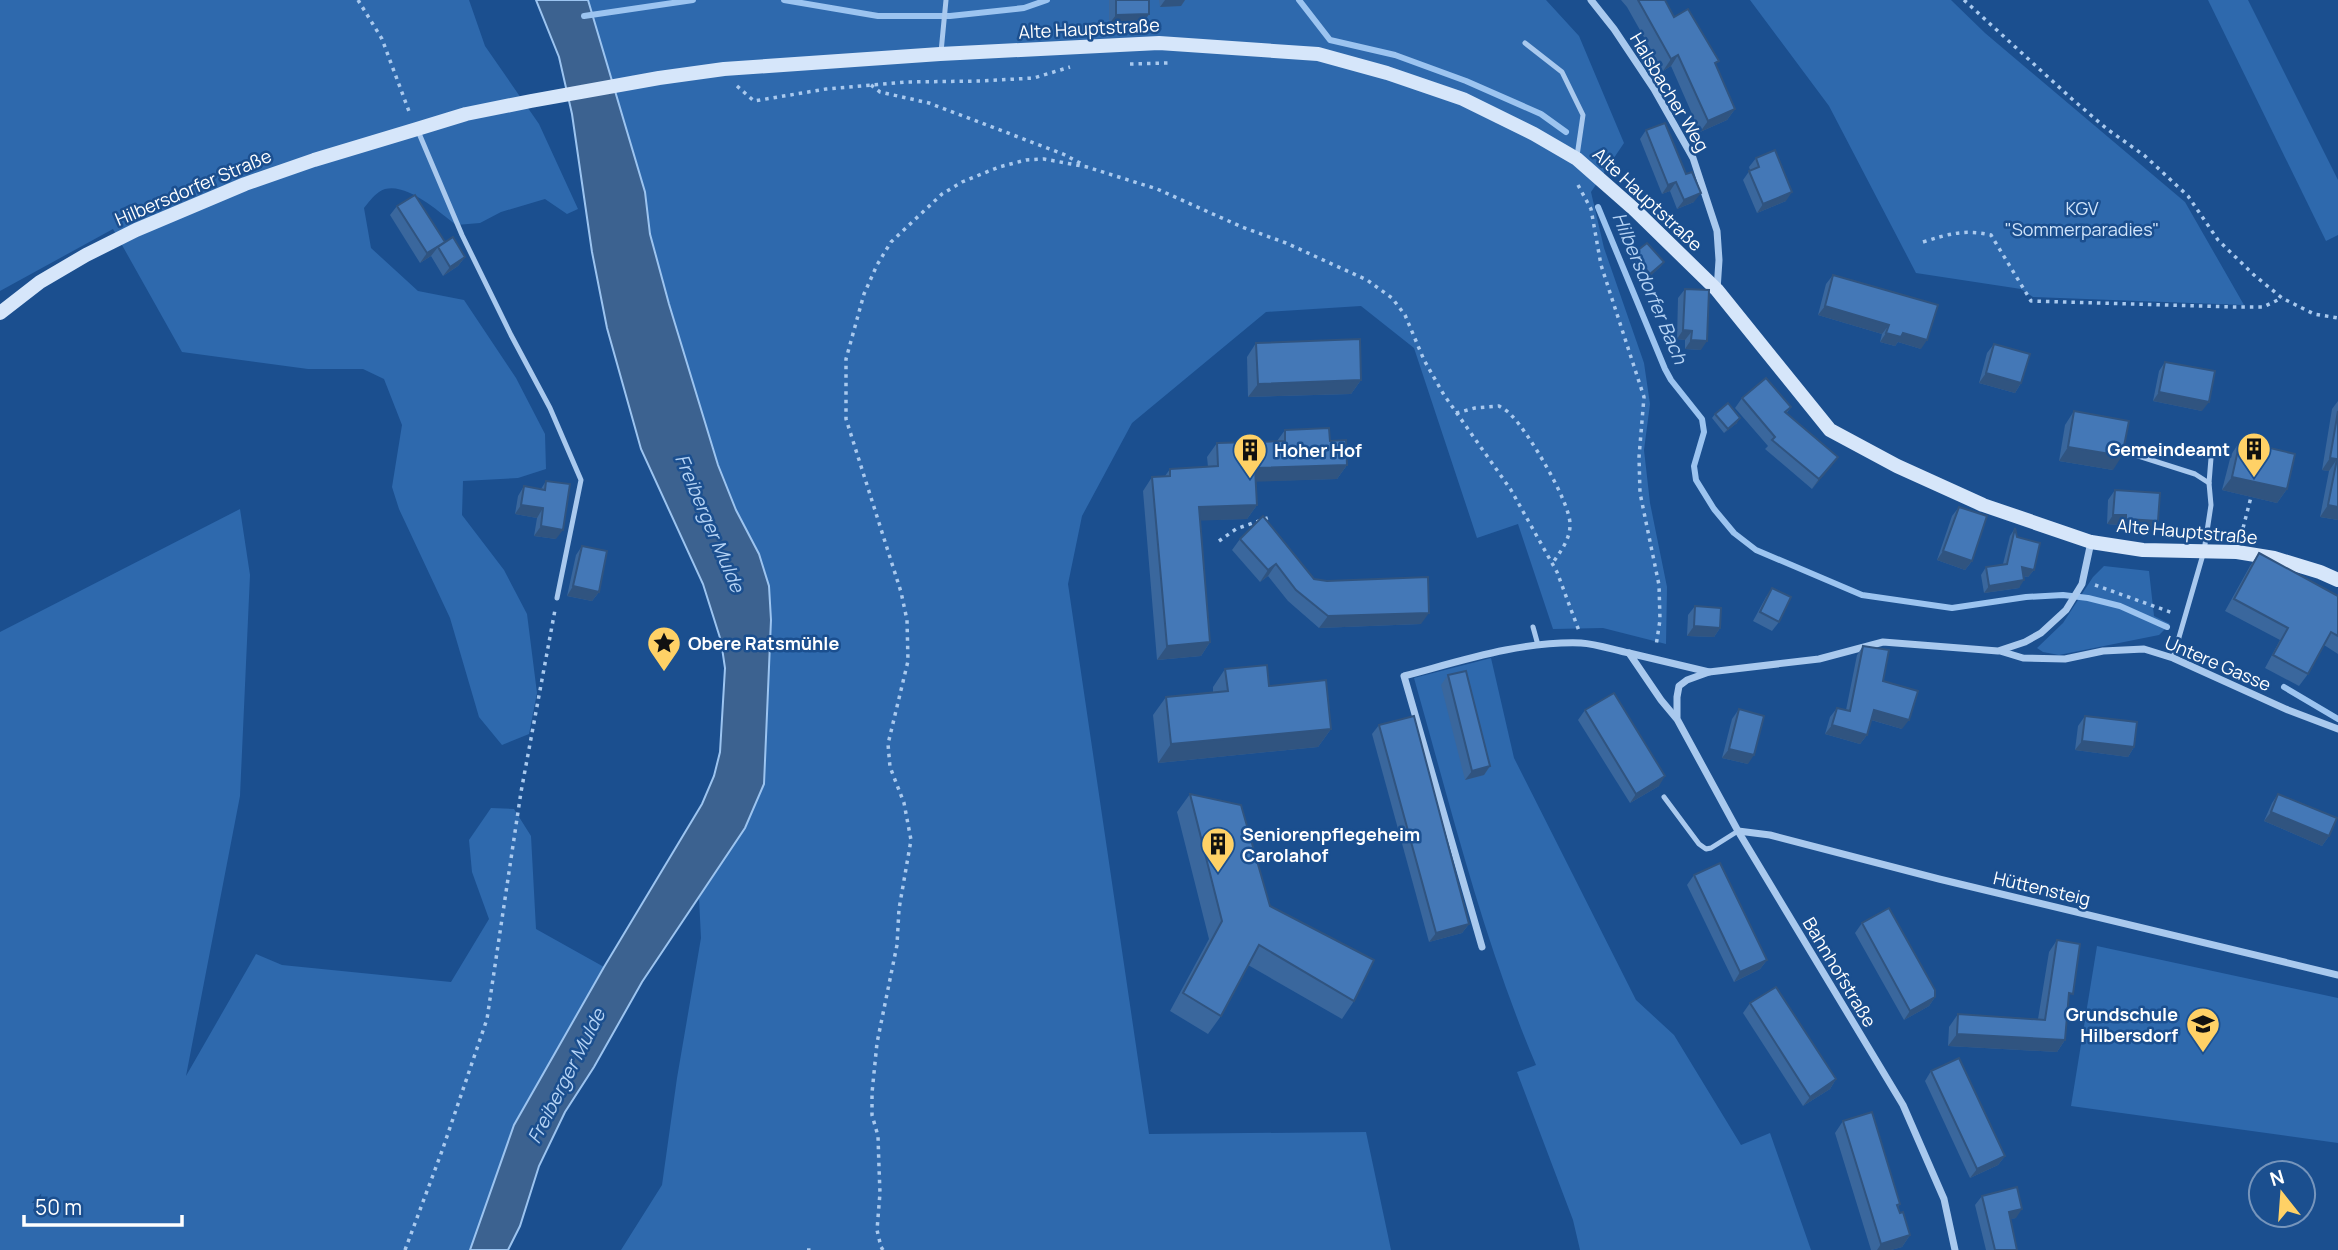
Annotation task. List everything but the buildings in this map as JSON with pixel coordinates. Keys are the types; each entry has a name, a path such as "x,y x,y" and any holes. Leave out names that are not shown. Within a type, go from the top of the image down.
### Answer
{"main road":[{"name":"Alte Hauptstraße","path":"466,114 659,78 940,54 1159,43 1318,54 1387,73 1463,99 1577,159 1635,210 1686,265 1717,290 1830,430 1897,466 1983,505 2091,542 2143,550 2237,552 2274,558 2338,580"},
{"name":"Hilbersdorfer Straße","path":"0,313 40,282 136,230 245,184 466,114"}],"street":[{"name":"Halsbacher Weg","path":"1591,0 1615,29 1654,89 1693,159 1717,231 1717,290"},
{"path":"1677,719 1679,686 1709,672 1819,659 1882,642 1998,651 2025,642 2041,633 2066,610 2082,582 2091,542"},
{"path":"1482,947 1404,676 1490,653 1538,645 1583,643 1709,672"},
{"name":"Untere Gasse","path":"1998,651 2023,658 2065,659 2103,651 2144,649 2173,658 2288,710 2338,729"},
{"name":"Bahnhofstraße","path":"1629,653 1677,719 1738,831 1903,1105 1944,1199 1955,1250"},
{"name":"Hüttensteig","path":"1738,831 1770,835 1939,879 2338,975"}],"lane":[{"path":"940,54 946,0"},
{"path":"1525,43 1562,72 1583,115 1577,159"},
{"path":"416,128 463,235 550,408 581,480 558,598"},
{"path":"2129,453 2195,474 2209,483"},
{"path":"2173,658 2204,551 2211,505 2211,458"},
{"path":"1533,627 1538,645"},
{"path":"1664,797 1699,844 1706,849 1738,831"}],"path":[{"path":"358,0 382,39 416,128"},
{"path":"1964,0 2081,107 2145,156 2188,196 2218,240 2254,275 2282,298 2314,314 2338,318"},
{"path":"1125,64 1177,62"},
{"path":"727,74 754,101 826,89 906,82 1034,78 1073,66"},
{"path":"871,85 880,92 941,107 1063,154 1087,167"},
{"path":"883,1250 877,1230 880,1167 878,1136 872,1115 872,1093 877,1043 897,945 899,909 911,839 904,803 890,767 888,744 908,661 907,620 901,592 846,419 846,359 864,294 877,265 891,242 942,194 962,182 999,167 1026,160 1044,159 1087,167 1157,189 1367,280 1392,298 1405,314 1424,360 1444,395 1511,490 1552,564 1583,643"},
{"path":"1580,177 1577,183 1591,209 1601,265 1644,397 1639,457 1640,493 1660,585 1660,620 1654,659"},
{"path":"1923,242 1973,230 1991,235 2031,300 2263,307 2282,298"},
{"path":"1457,413 1499,406 1513,416 1532,444 1564,500 1571,524 1567,542 1552,564"},
{"path":"2237,552 2250,497"},
{"path":"1219,541 1236,529 1270,517"},
{"path":"2082,582 2185,617"},
{"path":"405,1250 487,1019 522,792 558,598"}],"green space":[{"path":"0,0 469,0 485,46 539,124 578,209 567,214 545,199 501,212 480,223 456,225 419,198 398,189 379,192 364,208 371,248 418,291 464,300 516,378 545,434 546,469 518,478 463,481 462,515 504,570 527,614 537,693 529,734 502,745 479,717 450,618 399,509 392,487 402,425 384,379 363,369 308,369 182,352 113,229 0,291"},
{"path":"588,0 1546,0 1579,36 1624,143 1591,192 1604,248 1644,363 1650,404 1644,450 1650,503 1667,587 1666,644 1603,628 1553,629 1518,524 1477,538 1414,348 1361,306 1266,312 1132,423 1082,516 1068,584 1149,1134 1366,1132 1391,1250 621,1250 662,1185 701,938 699,898 745,828 764,784 771,620 769,586 759,554 736,510 718,465 669,304 650,234 645,192"},
{"name":"KGV \"Sommerparadies\"","path":"1750,0 1951,0 1985,33 2185,202 2244,305 2033,297 2021,289 1916,273 1829,106"},
{"path":"2208,0 2248,0 2338,180 2338,235 2326,241"},
{"path":"240,509 250,575 240,796 186,1076 256,954 282,965 451,982 489,919 472,872 469,840 491,808 514,809 531,836 536,929 604,967 514,1125 470,1250 0,1250 0,632"},
{"path":"2104,566 2149,571 2154,616 2170,624 2159,635 2059,655 2037,648 2063,623 2093,577"},
{"path":"1491,658 1514,758 1636,1000 1674,1035 1741,1145 1770,1133 1811,1250 1580,1250 1573,1220 1517,1072 1536,1065 1484,922 1414,678"},
{"name":"Grundschule Hilbersdorf","path":"2097,946 2338,998 2338,1143 2071,1106"}],"water":[{"name":"Freiberger Mulde","path":"536,0 588,0 645,192 650,234 669,304 718,465 736,510 759,554 769,586 771,620 764,784 745,828 642,982 565,1112 539,1166 520,1226 508,1250 470,1250 514,1125 604,967 702,804 714,776 720,752 725,668 721,641 703,584 641,449 607,328 592,252 572,114 559,57"}],"waterway":[{"name":"Hilbersdorfer Bach","path":"584,16 693,0"},
{"name":"Hilbersdorfer Bach","path":"784,0 878,16 950,16 1024,8 1047,0"},
{"name":"Hilbersdorfer Bach","path":"1299,0 1330,40 1395,55 1466,81 1541,114 1566,132"},
{"name":"Hilbersdorfer Bach","path":"1598,207 1665,369 1702,419 1704,432 1694,466 1696,480 1714,509 1734,533 1756,550 1862,595 1952,608 2026,597 2063,595 2120,606 2167,627"},
{"name":"Hilbersdorfer Bach","path":"2284,687 2338,719"}],"place":[{"name":"Gemeindeamt","path":"2254,479"},
{"name":"Hoher Hof","path":"1250,480"},
{"name":"Obere Ratsmühle","path":"664,673"},
{"name":"Seniorenpflegeheim Carolahof","path":"1218,874"},
{"name":"Grundschule Hilbersdorf","path":"2203,1054"}]}
